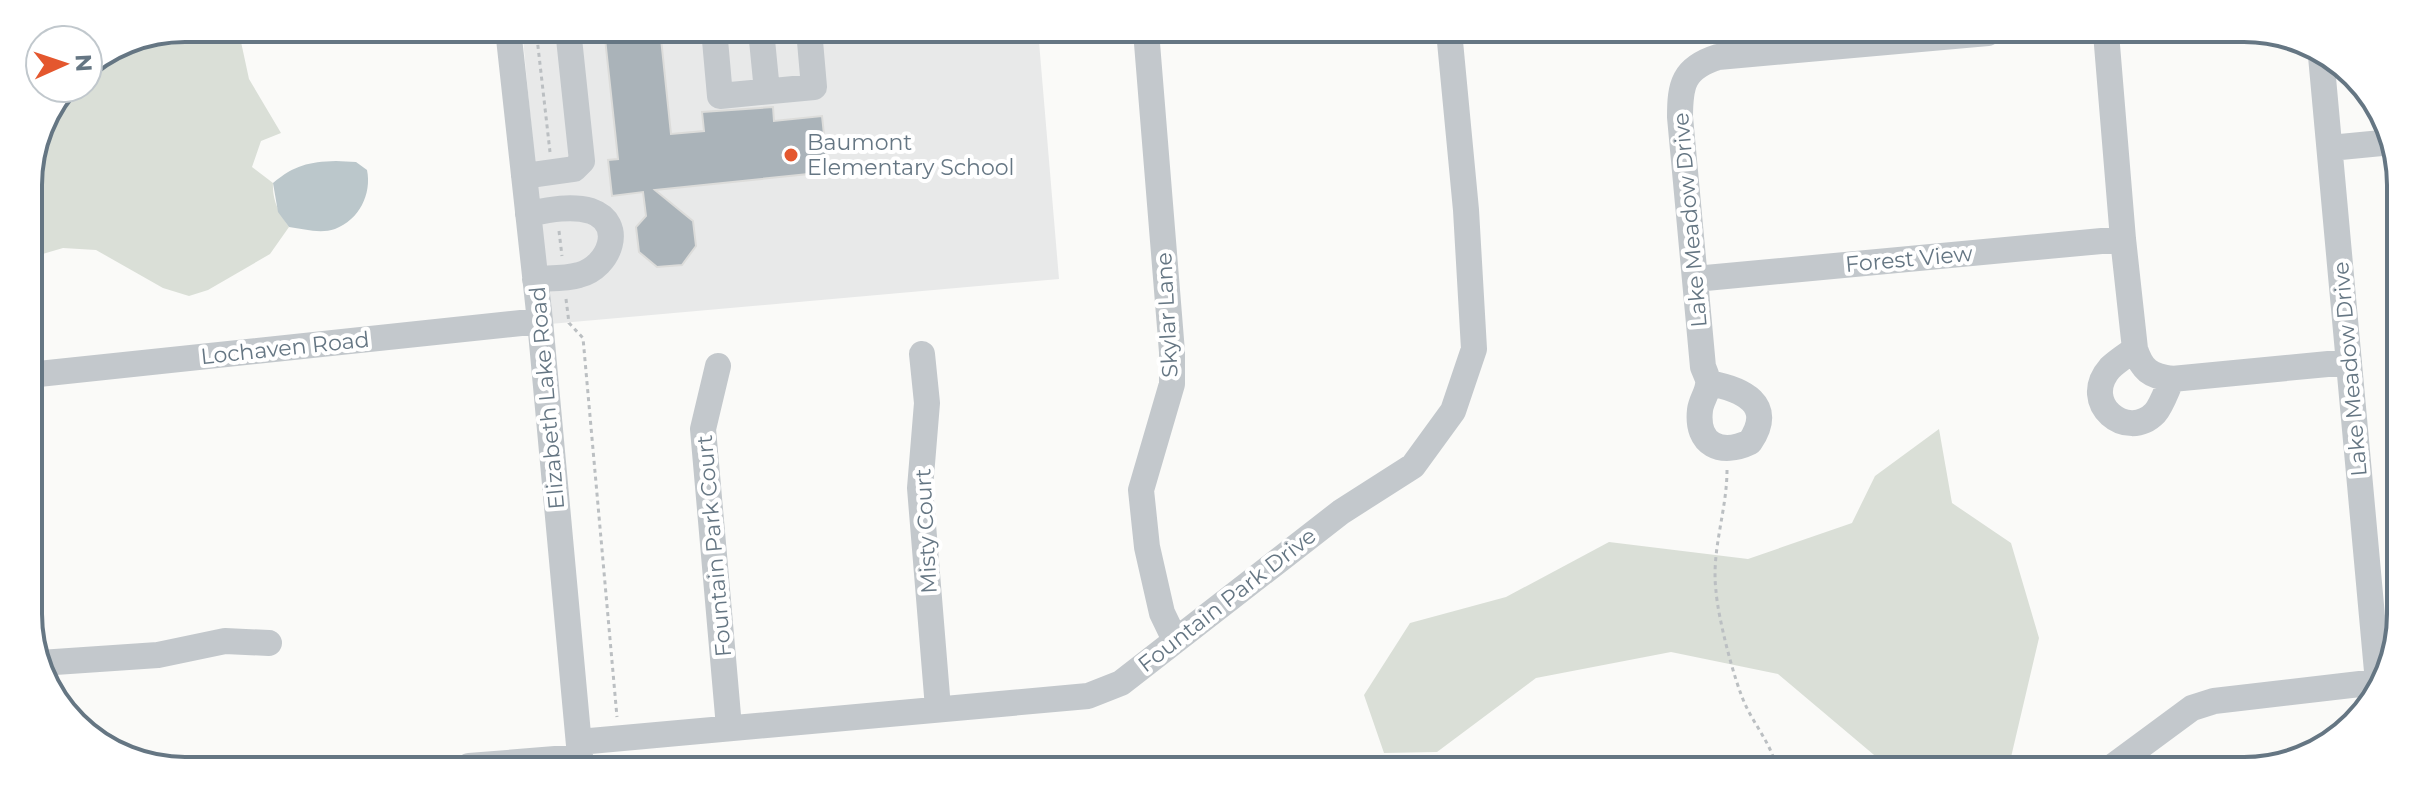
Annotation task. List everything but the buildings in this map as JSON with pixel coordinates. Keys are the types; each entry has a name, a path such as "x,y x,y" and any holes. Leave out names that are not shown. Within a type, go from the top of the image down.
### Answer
{"street":[{"name":"Elizabeth Lake Road","path":"511,42 541,174 545,211 535,279 580,755"},
{"path":"541,174 574,169 582,161 569,42"},
{"path":"715,42 720,96 814,87 810,42"},
{"path":"762,42 767,91"},
{"name":"Skylar Lane","path":"1147,42 1172,384 1141,490 1147,547 1162,613 1175,640"},
{"name":"Fountain Park Drive","path":"560,757 580,755 619,738 1088,696 1121,683 1341,512 1413,466 1453,411 1474,349 1466,210 1450,42"},
{"name":"Lake Meadow Drive","path":"1727,450 1711,444 1702,433 1700,411 1709,383 1703,367 1680,90 1690,73 1718,57 1887,42"},
{"path":"2107,42 2123,239 2135,349 2140,364 2149,373 2172,379 2349,362"},
{"name":"Lake Meadow Drive","path":"2322,65 2377,667"},
{"path":"2330,148 2380,143"},
{"path":"535,279 581,275 603,262 610,250 610,235 604,219 592,212 573,208 545,211"},
{"name":"Forest View","path":"1695,279 2123,239"},
{"name":"Lochaven Road","path":"42,374 540,321"},
{"path":"2135,349 2109,369 2099,389 2101,405 2112,418 2128,422 2142,420 2155,413 2172,379"},
{"name":"Misty Court","path":"922,354 927,403 920,488 938,708"},
{"name":"Fountain Park Court","path":"718,366 703,429 729,727"},
{"path":"1709,383 1742,392 1753,400 1758,411 1757,432 1750,442 1727,450"},
{"path":"51,662 158,655 225,641 269,643"},
{"path":"2125,757 2192,708 2249,695 2369,683"}],"path":[{"path":"536,42 541,174"},
{"path":"545,211 564,276 569,323 583,338 619,738"},
{"path":"1727,450 1726,502 1718,537 1716,592 1744,703 1774,757"}],"shaded area":[{"path":"241,42 249,79 281,133 261,141 252,167 273,183 277,206 289,227 270,254 208,290 189,296 163,288 96,250 63,248 42,254 43,166 53,130 66,106 104,104 104,68 130,53 166,43"},
{"name":"Baumont Elementary School","path":"523,42 1039,42 1059,279 550,324"},
{"path":"336,161 356,162 367,170 365,197 357,213 335,229 312,231 289,227 278,212 273,183 302,166"},
{"path":"1939,429 1952,503 2011,543 2039,638 2011,757 1876,757 1778,674 1671,652 1536,678 1437,752 1384,753 1364,695 1410,623 1506,597 1609,542 1748,559 1852,523 1875,476"}],"place":[{"name":"Baumont Elementary School","path":"791,155"}]}
